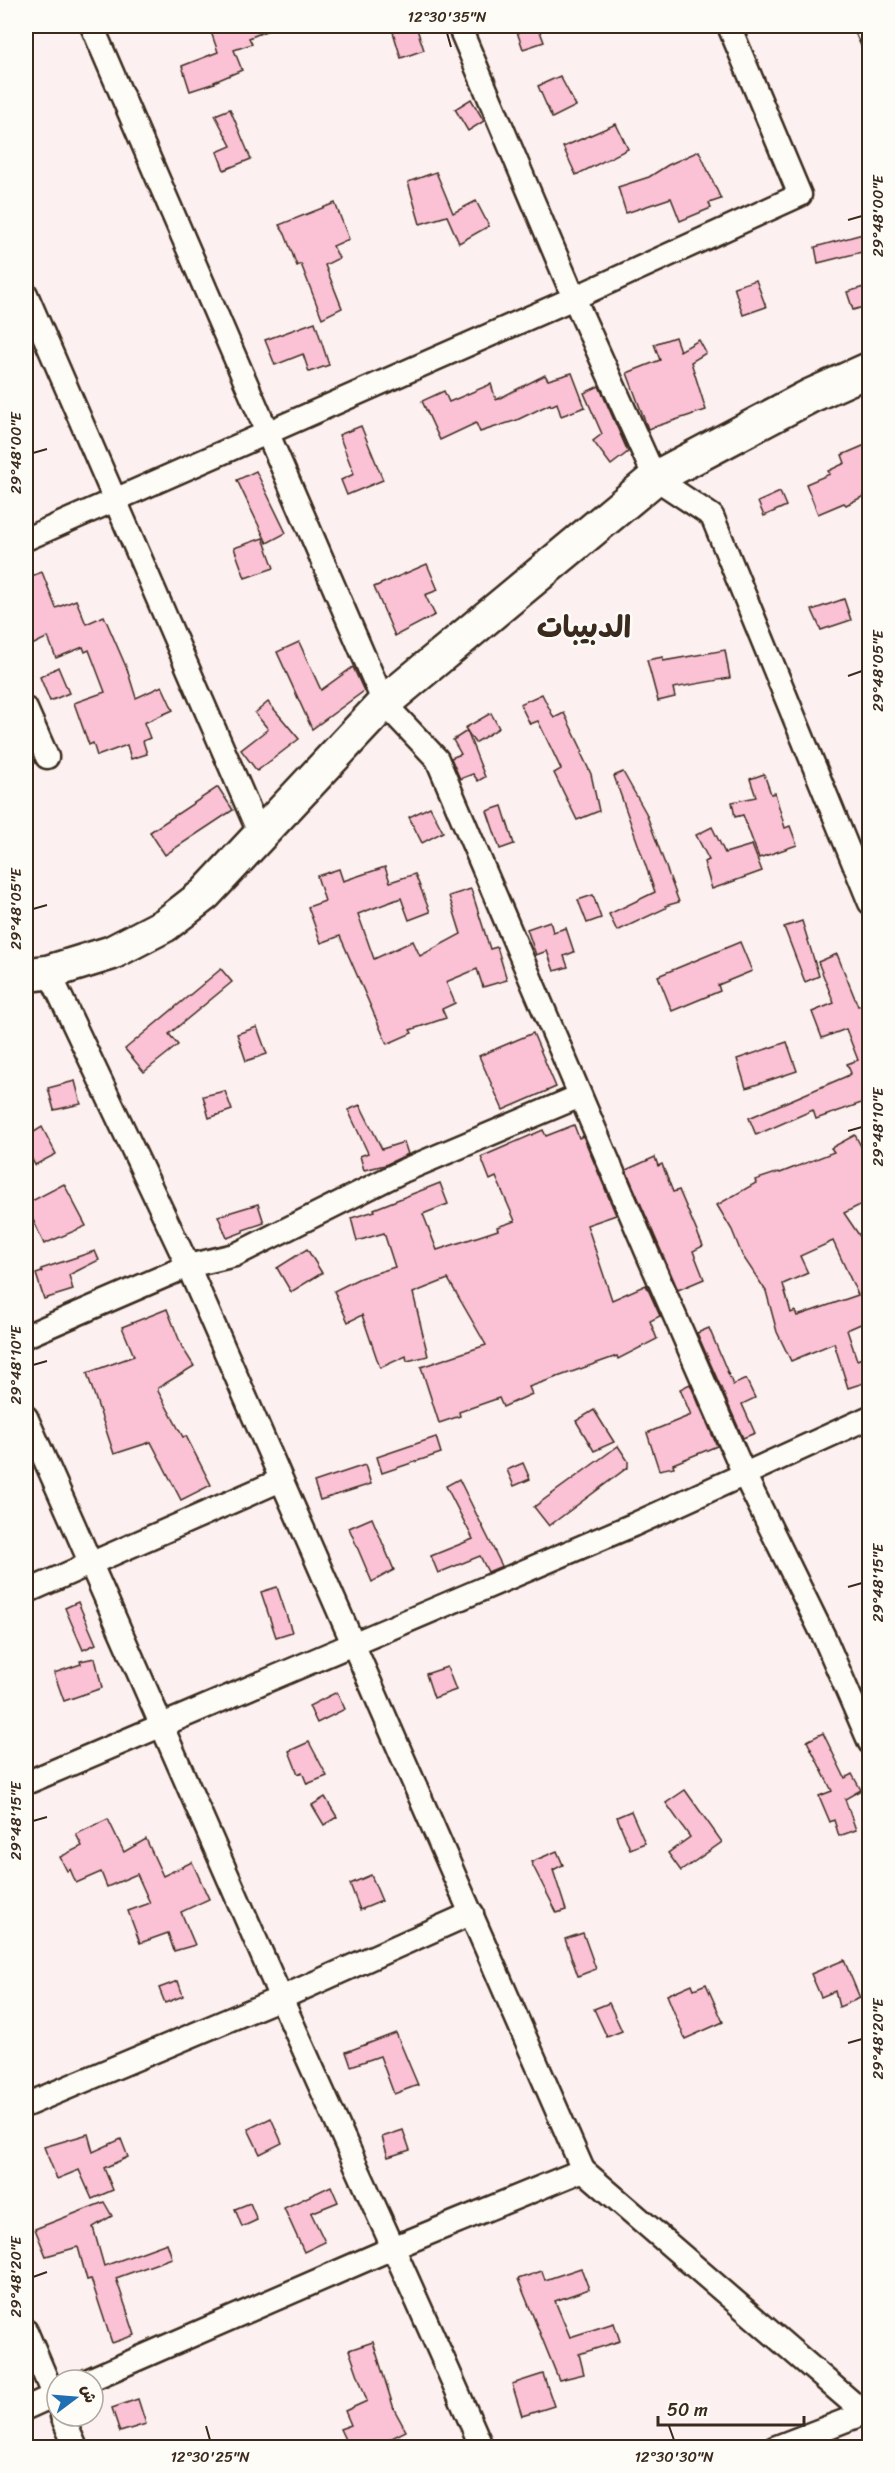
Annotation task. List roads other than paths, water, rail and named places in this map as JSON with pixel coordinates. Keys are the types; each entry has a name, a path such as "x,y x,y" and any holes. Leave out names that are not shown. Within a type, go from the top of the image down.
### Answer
{"main road":[{"path":"37,974 111,953 165,925 205,894 384,703 655,478 810,396 870,369"}],"street":[{"path":"92,26 384,703 437,759 745,1476 825,1639 870,1743"},
{"path":"459,26 574,298 655,478 712,516 870,903"},
{"path":"26,539 574,298 800,195 729,26"},
{"path":"26,294 260,835"},
{"path":"26,709 46,757"},
{"path":"37,974 188,1266 583,2170 868,2414 774,2448"},
{"path":"26,1336 188,1266 235,1255 405,1170 580,1096"},
{"path":"26,1417 281,1998 395,2247 482,2448"},
{"path":"26,1783 353,1646 745,1476 870,1418"},
{"path":"26,1592 281,1480"},
{"path":"26,2105 281,1998 472,1912"},
{"path":"105,2373 395,2247 583,2170"},
{"path":"26,2331 45,2373"},
{"path":"26,2408 45,2402"},
{"path":"67,2428 76,2448"}],"railway":[{"path":"855,26 870,59"}],"district":[{"name":"الدبيبات","path":"584,627"}]}
